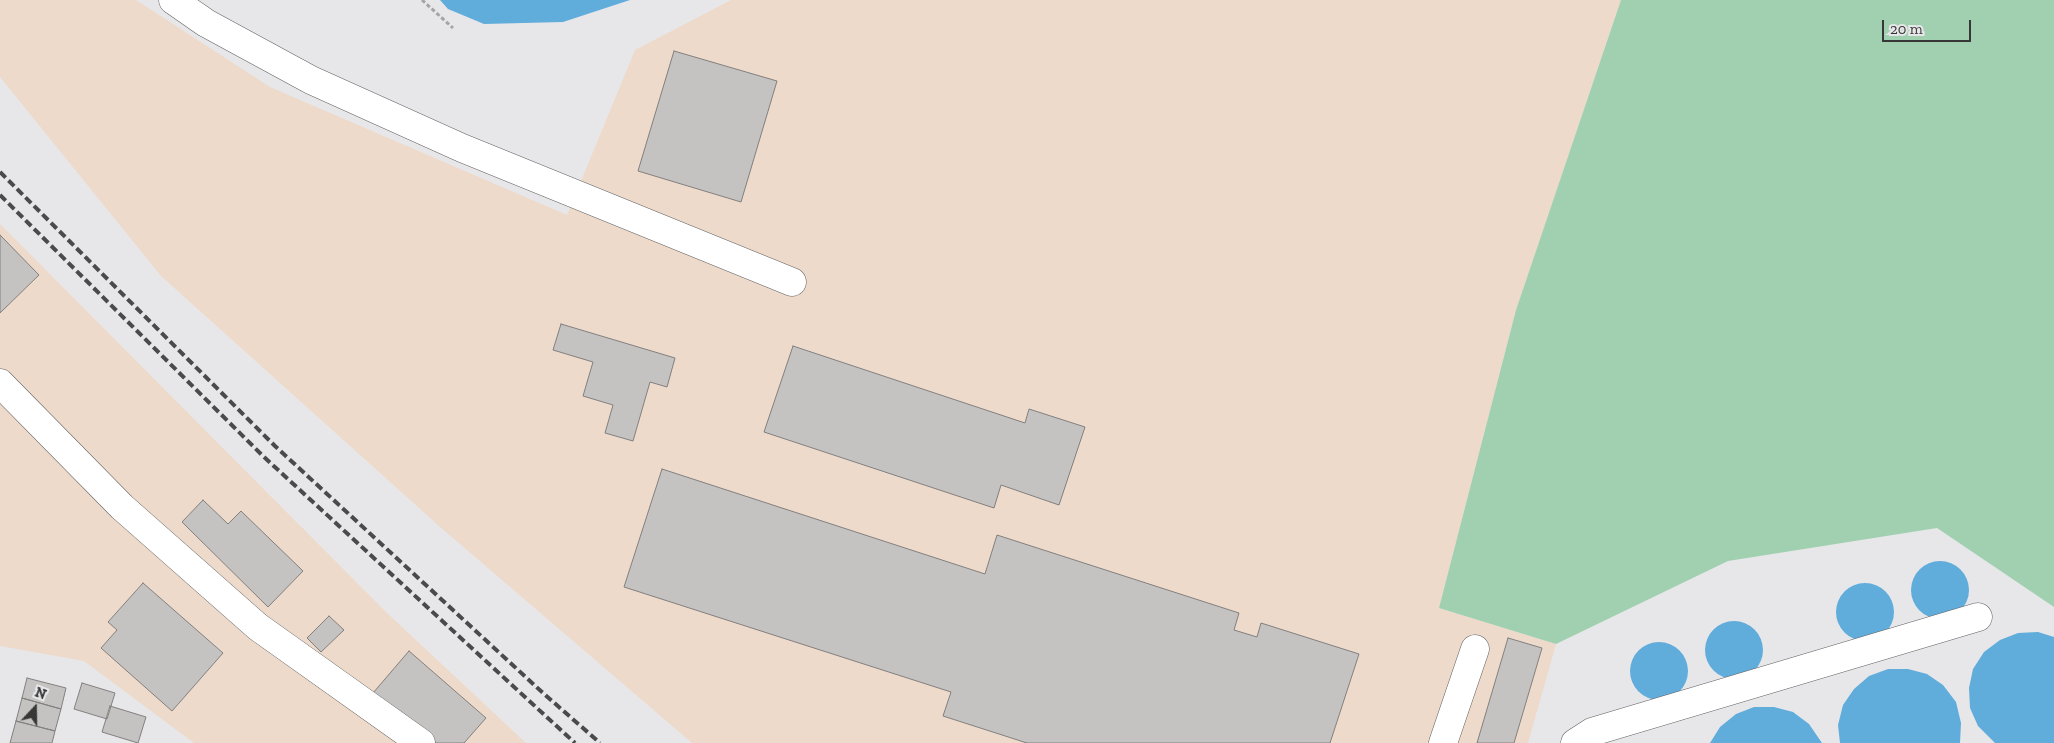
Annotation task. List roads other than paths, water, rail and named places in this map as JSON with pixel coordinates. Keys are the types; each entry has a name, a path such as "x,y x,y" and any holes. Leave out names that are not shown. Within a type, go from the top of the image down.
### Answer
{"lane":[{"path":"173,0 206,24 311,80 462,148 792,282"},
{"path":"0,383 122,507 258,627 421,743"},
{"path":"1575,743 1592,732 1978,617"},
{"path":"1443,743 1475,649"}],"water":[{"path":"440,0 630,0 563,22 484,24 448,9"},
{"path":"1934,561 1946,561 1961,569 1969,584 1969,596 1961,611 1946,619 1934,619 1919,611 1911,596 1911,584 1919,569"},
{"path":"1859,583 1871,583 1886,591 1894,606 1894,618 1886,633 1871,641 1859,641 1844,633 1836,618 1836,606 1844,591"},
{"path":"1728,621 1740,621 1755,629 1763,644 1763,656 1755,671 1740,679 1728,679 1713,671 1705,656 1705,644 1713,629"},
{"path":"2038,632 2054,637 2054,743 1995,743 1978,726 1970,708 1969,688 1973,669 1984,652 2000,640 2018,633"},
{"path":"1653,642 1665,642 1680,650 1688,665 1688,677 1680,692 1665,700 1653,700 1638,692 1630,677 1630,665 1638,650"},
{"path":"1888,669 1908,669 1927,674 1943,685 1956,702 1961,723 1960,743 1840,743 1838,725 1843,705 1854,689 1869,676"},
{"path":"1754,707 1774,707 1793,712 1809,724 1822,743 1710,743 1720,727 1736,714"}],"railway":[{"path":"0,172 275,446 543,693 600,743"},
{"path":"0,195 264,457 575,743"}]}
